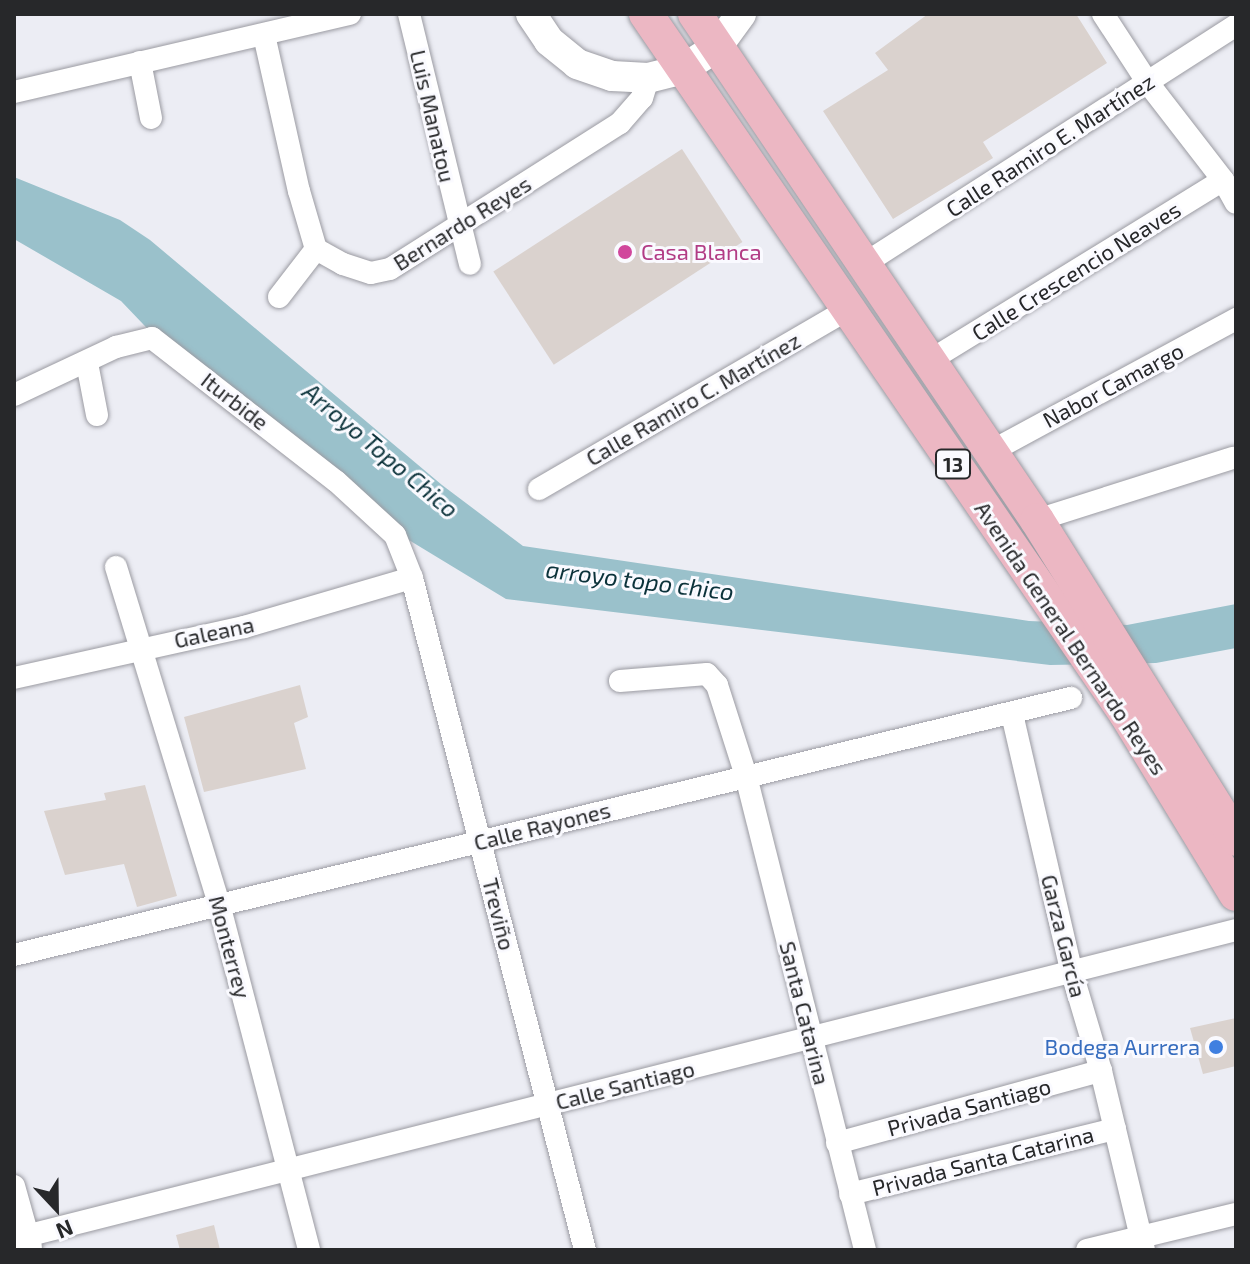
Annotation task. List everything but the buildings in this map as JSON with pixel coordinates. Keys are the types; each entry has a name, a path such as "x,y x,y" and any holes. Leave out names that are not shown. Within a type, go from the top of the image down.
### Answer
{"main road":[{"name":"Avenida General Bernardo Reyes","path":"646,14 1126,714 1236,894"},
{"name":"Avenida General Bernardo Reyes","path":"695,14 1037,520 1236,839"}],"street":[{"path":"14,92 350,14"},
{"name":"Luis Manatou","path":"409,14 470,264"},
{"path":"531,14 549,41 577,64 612,76 648,78 683,69 717,47 741,14"},
{"path":"1103,14 1148,83 1223,180 1236,203"},
{"name":"Calle Ramiro E. Martínez","path":"864,264 1236,25"},
{"path":"264,35 299,191 316,249 279,297"},
{"path":"140,62 151,118"},
{"name":"Bernardo Reyes","path":"316,249 361,271 380,272 620,123 642,98 648,78"},
{"name":"Calle Crescencio Neaves","path":"929,361 1223,180"},
{"name":"Calle Ramiro C. Martínez","path":"539,489 847,310"},
{"name":"Nabor Camargo","path":"990,452 1236,319"},
{"name":"Iturbide","path":"14,395 138,340 152,338 383,520 395,535 412,578"},
{"path":"87,363 97,415"},
{"path":"1037,520 1233,458"},
{"name":"Monterrey","path":"116,567 143,647 219,904 309,1250"},
{"name":"Galeana","path":"14,678 244,627 412,578"},
{"name":"Treviño","path":"412,578 585,1250"},
{"name":"Santa Catarina","path":"620,681 707,674 717,685 746,776 865,1250"},
{"name":"Calle Rayones","path":"14,955 1071,698"},
{"name":"Garza García","path":"1012,714 1072,973 1101,1071 1142,1243"},
{"name":"Calle Santiago","path":"24,1241 287,1167 548,1105 1236,930"},
{"name":"Privada Santiago","path":"837,1143 1101,1071"},
{"name":"Privada Santa Catarina","path":"850,1194 1115,1129"},
{"path":"14,1186 24,1241"},
{"path":"1087,1250 1142,1243 1236,1214"}],"water":[{"path":"14,177 120,220 150,240 442,485 523,546 1029,621 1127,625 1236,604 1236,648 1156,663 1050,665 506,599 394,531 164,346 121,301 14,239"}],"place":[{"name":"Casa Blanca","path":"625,252"},
{"name":"Bodega Aurrera","path":"1216,1047"}],"water label":[{"name":"Arroyo Topo Chico","path":"381,450"},
{"name":"arroyo topo chico","path":"640,580"}]}
